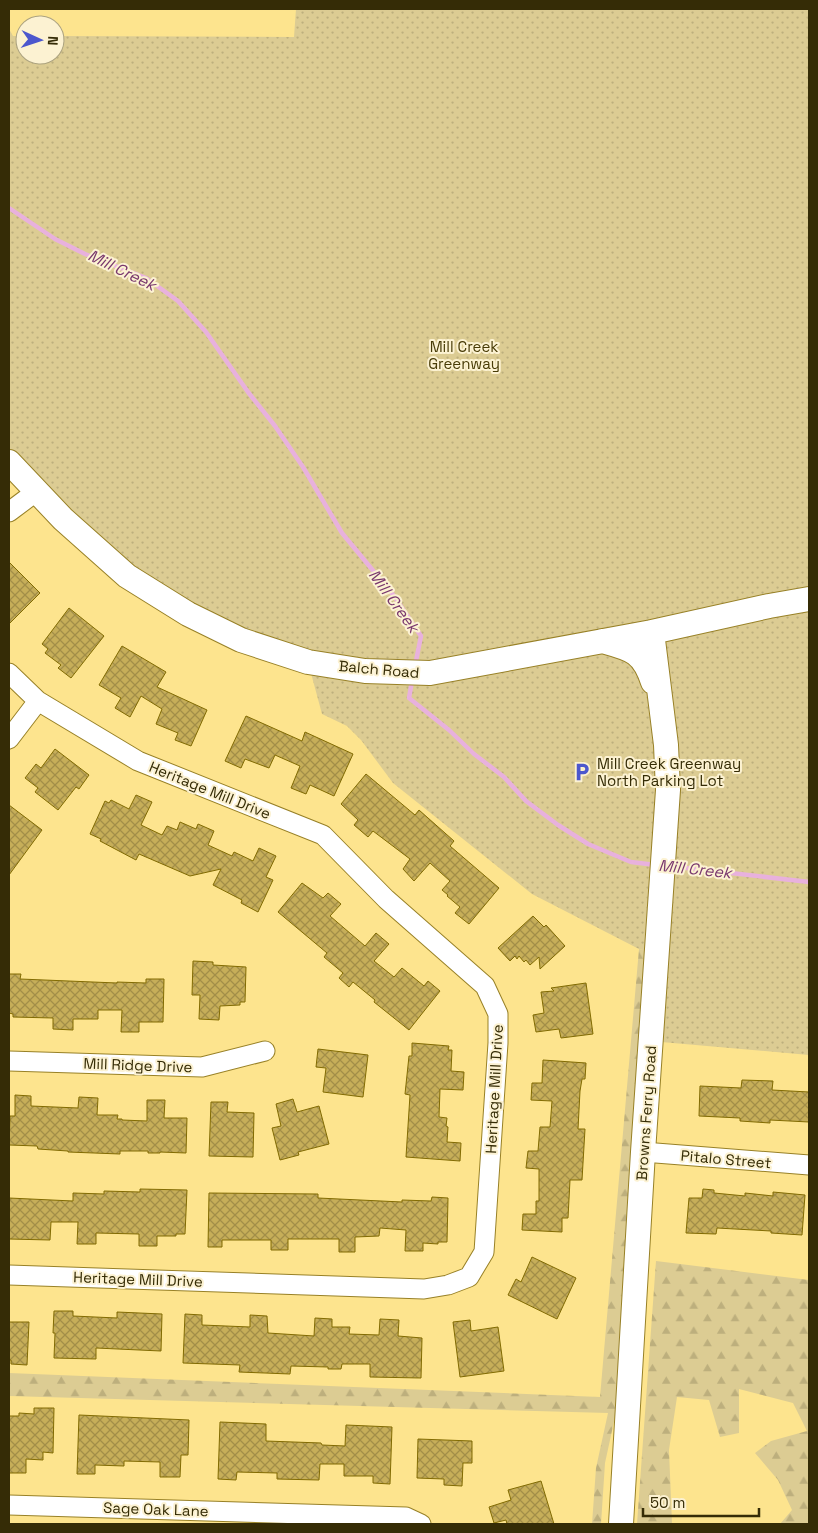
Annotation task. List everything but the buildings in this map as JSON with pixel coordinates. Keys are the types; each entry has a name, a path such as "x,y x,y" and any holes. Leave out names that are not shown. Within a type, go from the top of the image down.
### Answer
{"street":[{"name":"Balch Road","path":"9,462 63,519 127,576 188,614 241,640 308,662 366,671 430,673 652,632 769,606 809,600"},
{"path":"9,512 37,491"},
{"name":"Browns Ferry Road","path":"660,703 666,656 685,632 714,619"},
{"name":"Browns Ferry Road","path":"621,1524 643,1152 668,790 666,745 652,632"},
{"name":"Browns Ferry Road","path":"601,641 626,647 639,655 649,669 660,703"},
{"name":"Heritage Mill Drive","path":"9,673 38,702 138,761 323,835 386,899 485,986 498,1014 498,1043 484,1252 469,1277 448,1285 424,1289 9,1275"},
{"path":"9,739 38,702"},
{"name":"Mill Ridge Drive","path":"9,1061 202,1067 265,1051"},
{"name":"Pitalo Street","path":"643,1152 809,1165"},
{"name":"Sage Oak Lane","path":"9,1505 278,1519 406,1517 421,1524"}],"green space":[{"name":"Mill Creek Greenway","path":"296,9 809,9 809,1055 650,1041 656,953 639,949 532,894 393,783 361,740 347,726 322,714 308,662 188,614 9,462 9,29 13,36 15,36 15,65 65,65 65,36 294,37"},
{"path":"639,949 649,951 615,1417 605,1463 601,1524 592,1524 596,1468 608,1413 9,1396 9,1373 600,1397"},
{"path":"656,1261 809,1280 809,1524 780,1524 792,1510 778,1480 755,1453 771,1441 807,1431 793,1403 739,1389 739,1433 720,1437 709,1400 677,1397 669,1450 672,1524 637,1524"}],"waterway":[{"name":"Mill Creek","path":"9,208 55,239 85,254 146,278 178,301 206,332 303,467 342,533 394,596 421,636 415,666"},
{"name":"Mill Creek","path":"412,681 409,698 504,777 526,801 588,844 631,862 656,865"},
{"name":"Mill Creek","path":"669,866 809,882"}],"place":[{"name":"Mill Creek Greenway North Parking Lot","path":"582,772"}]}
